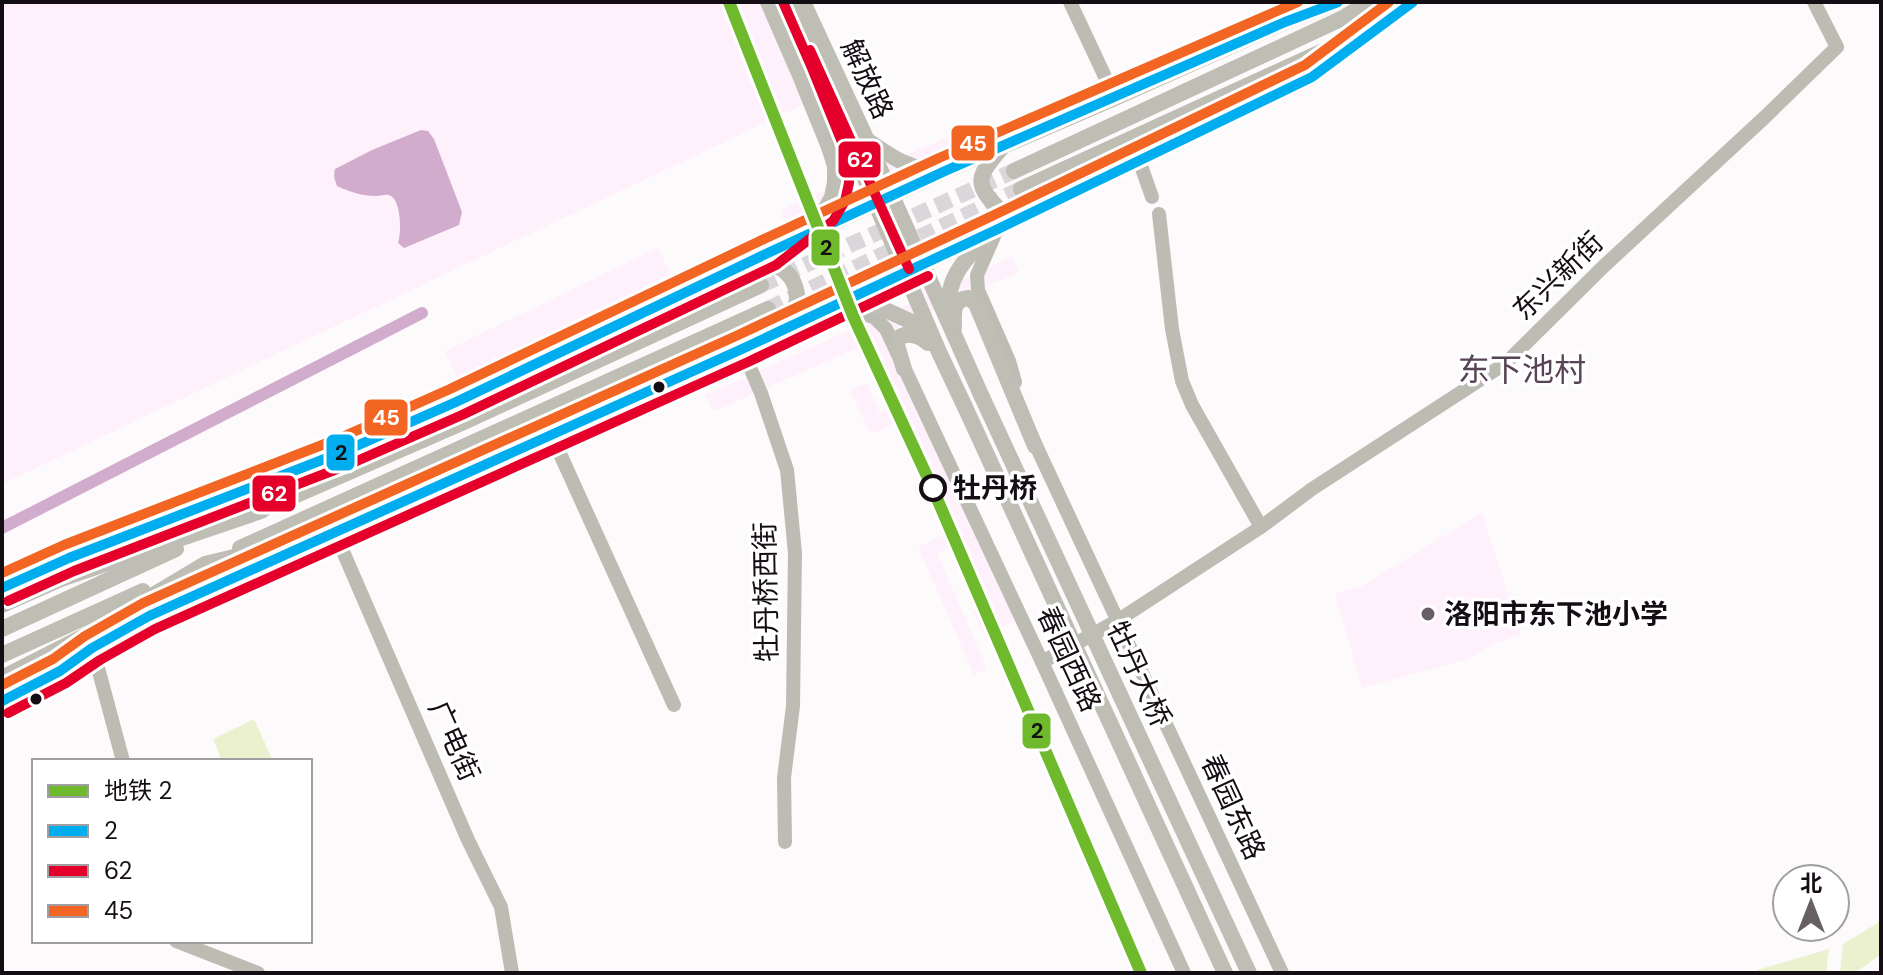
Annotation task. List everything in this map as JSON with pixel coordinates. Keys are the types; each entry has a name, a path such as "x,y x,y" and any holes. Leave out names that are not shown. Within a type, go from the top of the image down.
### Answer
{"main road":[{"path":"768,2 835,166 832,197 825,210 770,252"},
{"name":"解放路","path":"787,2 965,407"},
{"name":"解放路","path":"803,2 982,397"},
{"path":"2,588 69,558 345,451 456,402 945,171 1285,22 1338,2"},
{"path":"1014,171 1343,18 1369,2"},
{"path":"9,675 335,533 998,229 1312,77 1413,2"},
{"path":"1021,189 1382,24"},
{"path":"867,140 904,164 930,171 945,171"},
{"path":"1004,146 985,167 981,180 985,196 1001,211 1032,211"},
{"path":"954,334 948,301 954,277 972,252 998,229"},
{"path":"751,262 775,265 784,270 793,279 796,289 796,304 792,313 760,340"},
{"path":"2,629 761,285"},
{"path":"954,334 954,308 962,298 969,298 976,304 1035,446"},
{"path":"760,340 841,312 865,308 888,311 914,323 939,352"},
{"path":"2,655 768,309"},
{"path":"904,369 897,345 898,338 904,334 922,338 939,352"},
{"name":"牡丹大桥","path":"982,397 1249,973"},
{"name":"牡丹大桥","path":"965,407 1225,973"},
{"path":"2,605 61,579 261,511 345,451"},
{"path":"69,558 261,511"},
{"path":"2,701 60,671 90,641 205,564 335,533"}],"street":[{"path":"1070,2 1115,98"},
{"name":"东兴新街","path":"1042,662 1117,621 1506,363 1610,260 1837,47 1814,2"},
{"path":"1139,160 1152,197"},
{"path":"1159,214 1172,329 1182,381 1192,405 1261,527"},
{"name":"春园东路","path":"998,229 977,275 978,290 1009,361 1035,446 1282,973"},
{"name":"春园西路","path":"841,312 874,317 886,329 1184,973"},
{"name":"牡丹桥西街","path":"742,349 761,393 787,470 793,539 793,706 784,778 785,842"},
{"path":"551,434 674,705"},
{"name":"广电街","path":"335,533 468,840 501,907 512,973"},
{"path":"90,641 122,759"},
{"path":"181,943 258,973"}],"shaded area":[{"path":"2,2 759,2 806,103 2,484"},
{"path":"421,130 428,131 434,139 462,212 459,225 404,248 398,243 400,216 393,198 361,194 337,186 334,171 372,150"},
{"path":"959,132 964,143 883,179 934,293 1012,257 1019,272 898,326 900,338 1013,593 1017,592 1028,616 984,635 949,548 937,553 987,668 974,675 918,547 944,535 894,424 870,434 850,390 867,383 880,413 888,410 863,355 860,356 856,348 713,412 705,395 920,299 870,185 786,222 781,210 845,182 842,172 865,162 870,171"},
{"path":"658,248 673,279 459,383 445,351"},
{"name":"洛阳市东下池小学","path":"1482,513 1521,634 1494,644 1468,659 1362,688 1335,593 1360,587"}],"green space":[{"path":"254,719 272,759 221,759 213,739"},
{"path":"1881,921 1881,954 1855,973 1840,973 1843,944 1851,943 1851,939"},
{"path":"1829,949 1826,973 1759,973 1757,970"}],"waterway":[{"path":"2,528 422,313"}],"tunnel":[{"path":"761,285 1014,171"},
{"path":"768,309 1021,189"}],"metro line":[{"name":"2","path":"729,2 853,316 932,487 1141,973"}],"transit line":[{"name":"62","path":"8,601 74,571 350,464 462,415 776,265 833,221 845,201 849,163 783,2"},
{"name":"45","path":"2,573 64,545 340,438 939,158 1298,2"},
{"name":"2","path":"2,588 69,558 345,451 456,402 945,171 1285,22 1338,2"},
{"name":"45","path":"2,685 53,659 85,636 143,603 736,336 1305,65 1389,2"},
{"name":"2","path":"2,701 60,671 92,648 149,616 742,349 1312,77 1413,2"},
{"name":"62","path":"810,50 909,269"},
{"name":"62","path":"8,713 66,683 155,629 748,362 928,276"}],"place":[{"name":"牡丹桥","path":"933,488"},
{"name":"洛阳市东下池小学","path":"1428,614"}],"district":[{"name":"东下池村","path":"1522,370"}]}
